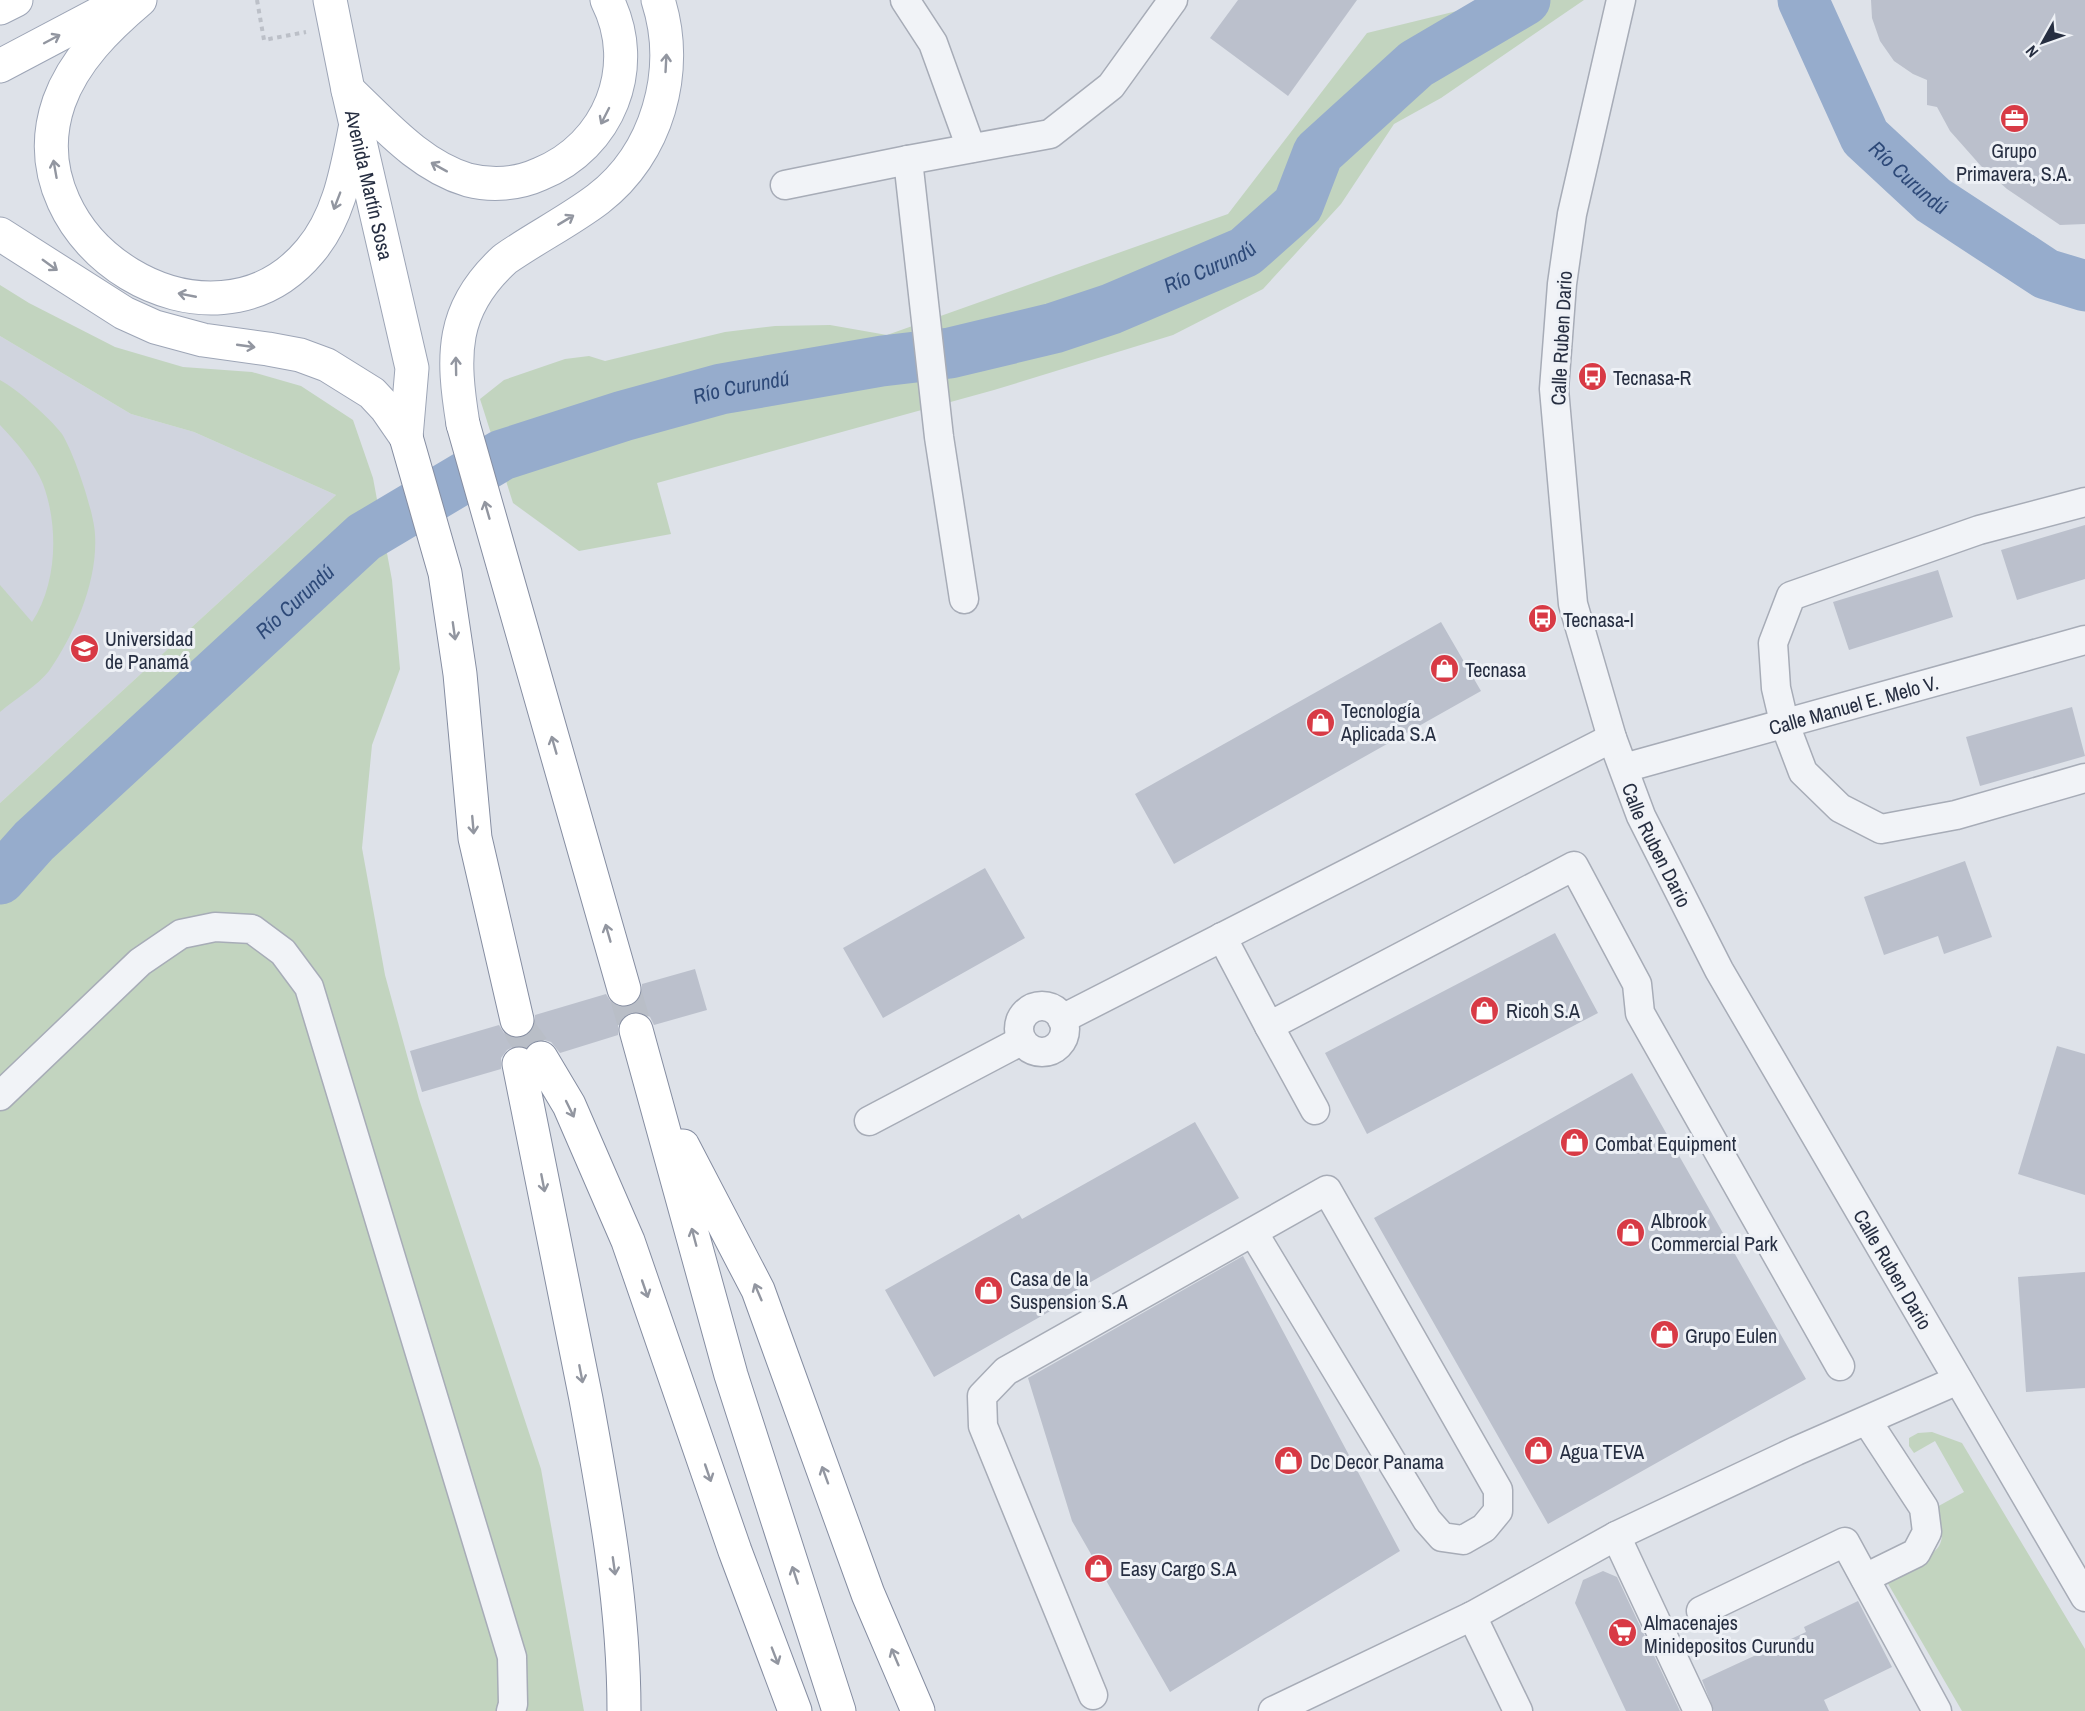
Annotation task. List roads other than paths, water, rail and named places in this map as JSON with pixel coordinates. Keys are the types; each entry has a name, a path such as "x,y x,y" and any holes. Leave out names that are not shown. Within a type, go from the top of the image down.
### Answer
{"main road":[{"path":"0,8 16,0"},
{"path":"0,66 126,0"},
{"path":"140,0 104,33 75,71 59,103 52,151 58,186 73,219 84,236 100,253 132,278 169,292 192,297 213,298 235,296 255,290 275,281 294,268 316,243 332,214 341,192 356,124"},
{"path":"348,90 410,147 449,172 469,180 489,183 513,182 531,178 570,159 597,132 607,113 616,90 621,49 618,30 607,0"},
{"path":"624,989 464,429 456,374 456,351 463,321 476,292 494,269 505,259 585,208 610,189 634,162 649,136 661,103 666,68 665,29 658,0"},
{"name":"Avenida Martín Sosa","path":"332,9 348,90 412,368 408,442"},
{"path":"0,234 124,313 155,327 203,340 300,355 327,364 372,393 386,408 408,442 445,573 460,674 475,838 517,1020"},
{"name":"Avenida Martín Sosa","path":"412,368 464,429"},
{"path":"636,1030 731,1375 839,1711"},
{"path":"624,1711 620,1611 608,1519 568,1304 530,1061 569,1105 628,1241 735,1551 795,1711"},
{"path":"653,1089 758,1290 868,1594 918,1711"}],"street":[{"path":"905,0 933,43 971,148"},
{"path":"785,185 1050,134 1111,86 1173,0"},
{"name":"Calle Ruben Dario","path":"1622,0 1572,214 1562,284 1554,389 1574,604 1612,738 1641,816 1719,970 2085,1597"},
{"path":"908,160 939,437 964,599"},
{"path":"2085,502 1979,530 1791,596 1773,643 1776,688 1784,722 1803,772 1840,808 1881,829 1956,815 2085,778"},
{"name":"Calle Manuel E. Melo V.","path":"1623,768 2085,640"},
{"path":"869,1121 1021,1041 1037,1052 1052,1050 1062,1040 1065,1033 1062,1018 1612,738"},
{"path":"1269,1026 1574,866 1637,984 1640,1013 1840,1366"},
{"path":"0,1096 140,962 182,934 216,927 252,929 283,952 309,987 509,1646 512,1657 513,1704 511,1711"},
{"path":"1222,937 1315,1110"},
{"path":"1092,1695 983,1426 982,1396 1006,1371 1327,1190 1498,1490 1497,1511 1484,1528 1463,1540 1442,1537 1427,1520 1253,1232"},
{"path":"1273,1711 1472,1616 1616,1536 1796,1451 1958,1380"},
{"path":"1865,1578 1916,1553 1927,1532 1924,1508 1867,1421"},
{"path":"1616,1536 1698,1711"},
{"path":"1701,1611 1845,1542 1937,1711"},
{"path":"1472,1616 1518,1711"}],"waterway":[{"name":"Río Curundú","path":"0,879 34,841 364,537 502,455 623,416 721,389 882,361 950,353 1054,328 1111,309 1245,252 1298,205 1318,153 1416,64 1525,0"},
{"name":"Río Curundú","path":"1803,0 1865,137 1933,200 2046,274 2085,286"}],"tunnel":[{"path":"624,989 636,1030"},
{"path":"517,1020 522,1033 541,1058"}],"place":[{"name":"Grupo Primavera, S.A.","path":"2014,119"},
{"name":"Tecnasa-R","path":"1592,377"},
{"name":"Tecnasa-I","path":"1542,619"},
{"name":"Universidad de Panamá","path":"84,649"},
{"name":"Tecnasa","path":"1444,669"},
{"name":"Tecnología Aplicada S.A","path":"1320,722"},
{"name":"Ricoh S.A","path":"1485,1010"},
{"name":"Combat Equipment","path":"1574,1143"},
{"name":"Albrook Commercial Park","path":"1630,1232"},
{"name":"Casa de la Suspension S.A","path":"989,1290"},
{"name":"Grupo Eulen","path":"1664,1335"},
{"name":"Agua TEVA","path":"1539,1451"},
{"name":"Dc Decor Panama","path":"1289,1461"},
{"name":"Easy Cargo S.A","path":"1099,1568"},
{"name":"Almacenajes Minidepositos Curundu","path":"1623,1633"}]}
